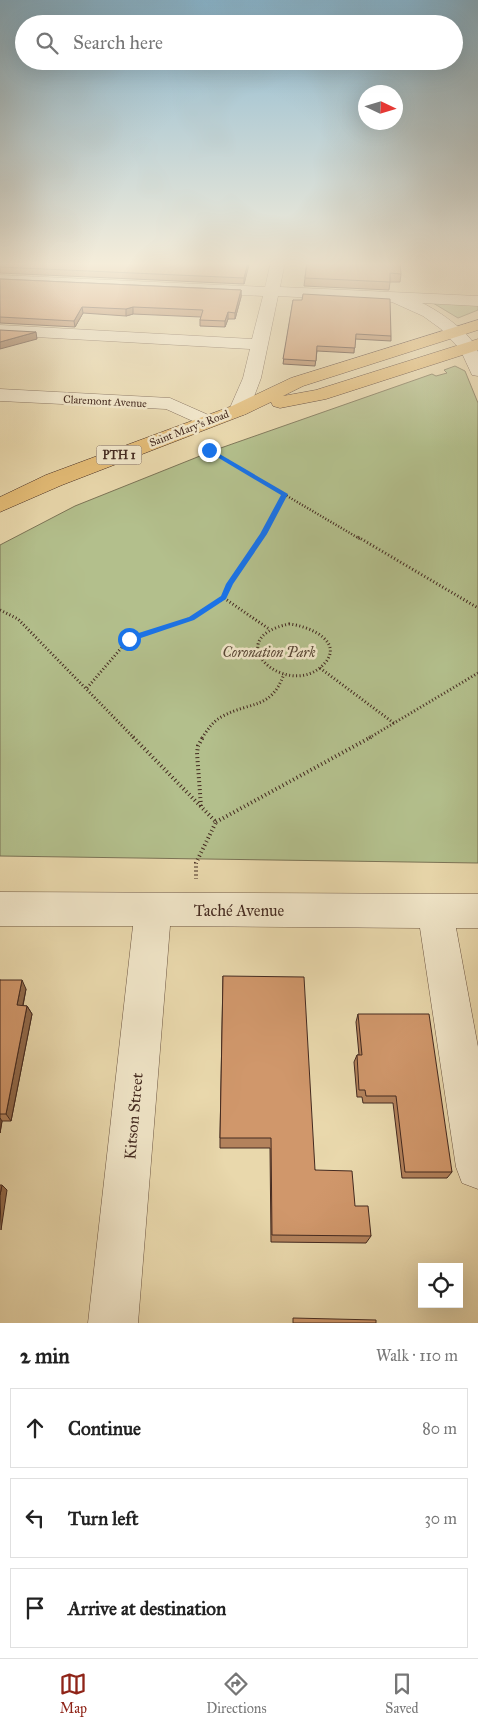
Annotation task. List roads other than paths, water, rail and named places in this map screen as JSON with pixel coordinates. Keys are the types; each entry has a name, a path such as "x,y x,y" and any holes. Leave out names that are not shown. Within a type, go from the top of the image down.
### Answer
{"highway":[{"name":"Saint Mary's Road","path":"0,505 54,480 239,410 297,382 478,325"},
{"name":"Saint Mary's Road","path":"239,410 319,395 473,346"}],"street":[{"path":"239,410 252,378 264,324"},
{"path":"441,324 473,346 478,371"},
{"path":"0,330 260,344"},
{"name":"Claremont Avenue","path":"0,395 170,404 206,421"},
{"name":"Taché Avenue","path":"0,909 478,911"},
{"name":"Kitson Street","path":"114,1323 153,910"},
{"path":"435,911 478,1167"}],"park label":[{"name":"Coronation Park","path":"269,652"}]}
